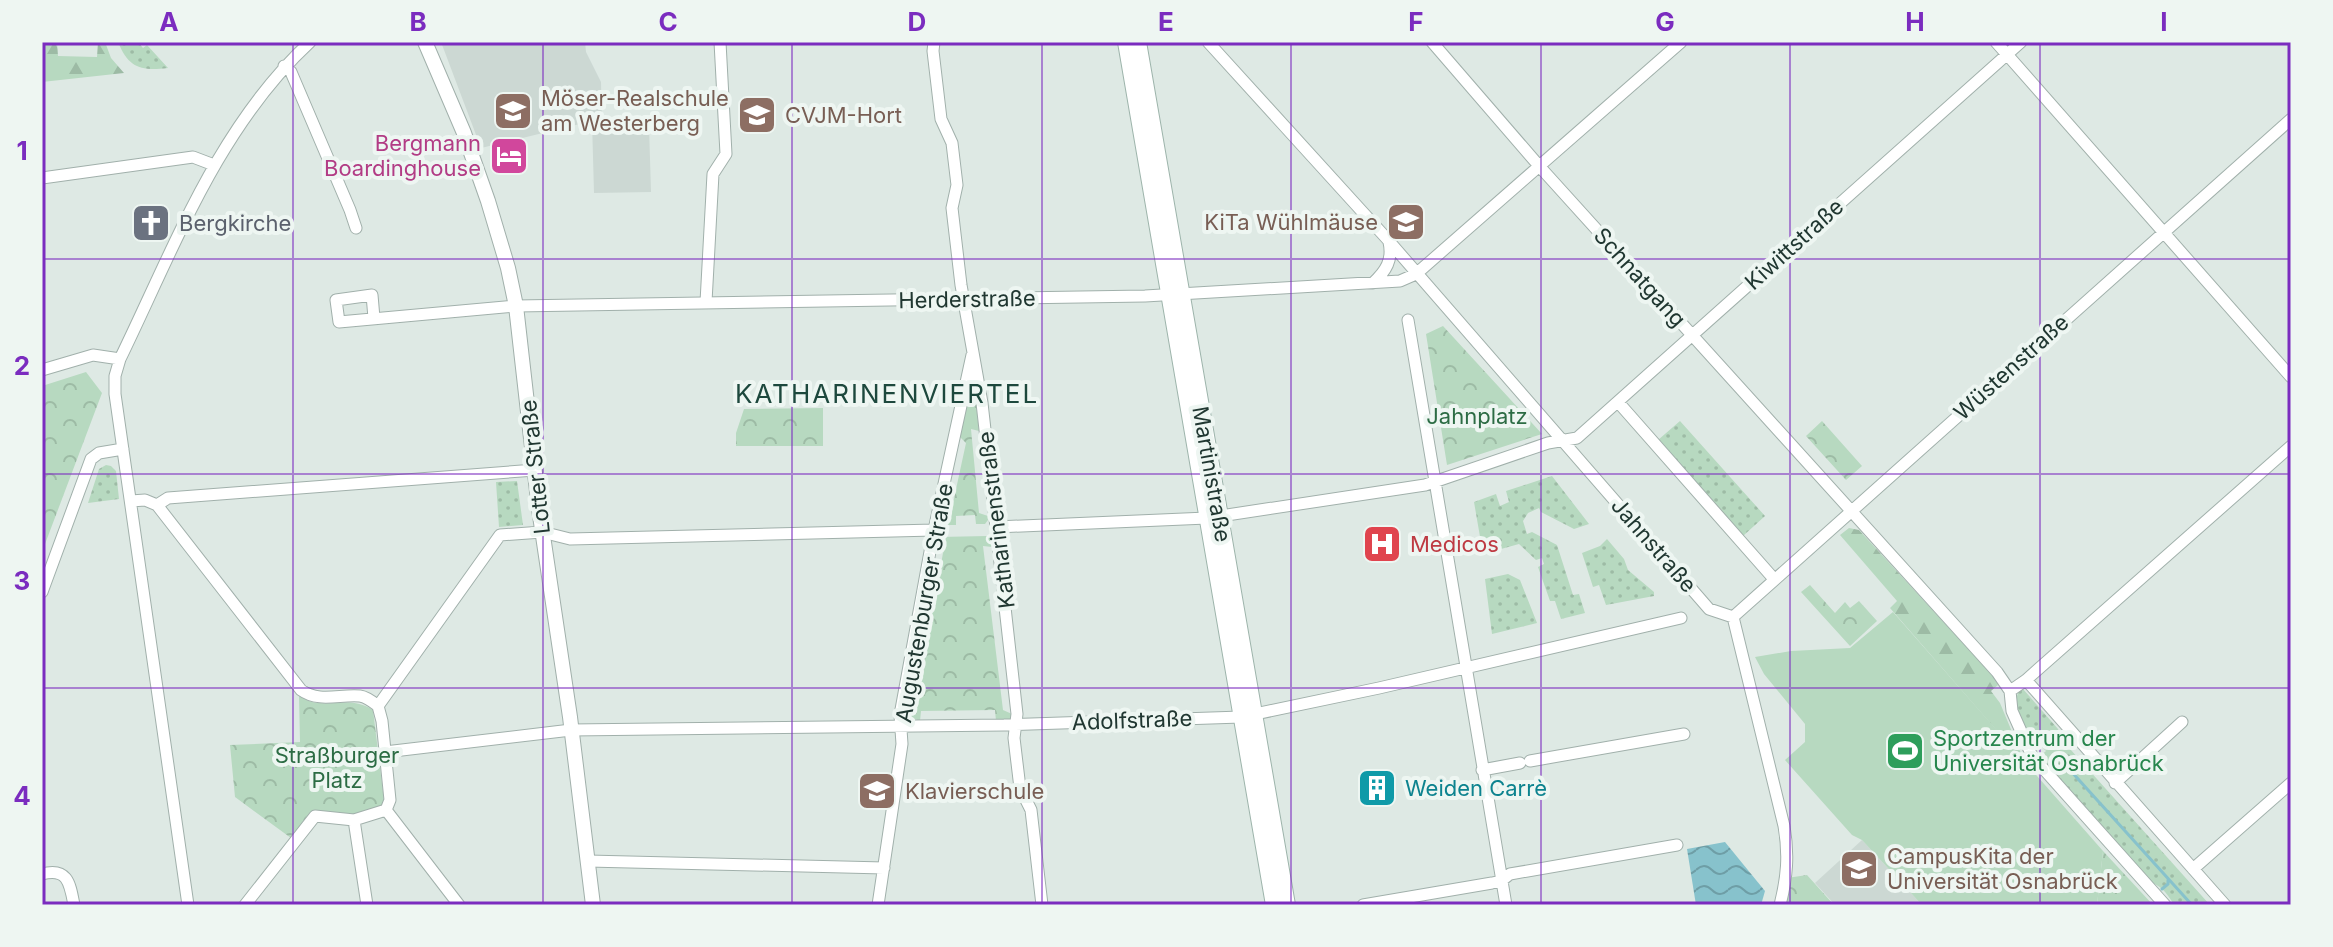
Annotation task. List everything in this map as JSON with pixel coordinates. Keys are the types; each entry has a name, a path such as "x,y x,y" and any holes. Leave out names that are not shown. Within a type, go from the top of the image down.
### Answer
{"main road":[{"name":"Martinistraße","path":"1126,42 1175,293"},
{"name":"Martinistraße","path":"1138,42 1175,293 1213,517 1248,716 1287,905"},
{"name":"Martinistraße","path":"1248,716 1274,905"}],"street":[{"path":"188,905 115,394 115,376 120,359 214,165 256,100 284,66 310,42"},
{"name":"Lotter Straße","path":"425,42 464,133 488,201 516,306 542,532 593,905"},
{"path":"706,302 713,174 726,154 720,42"},
{"name":"Katharinenstraße","path":"934,42 941,119 952,143 956,171 957,185 952,208 982,403 997,527 1017,714 1014,738 1020,788 1031,810 1042,905"},
{"name":"Jahnstraße","path":"1208,42 1388,240 1709,609 1733,617"},
{"name":"Schnatgang","path":"1432,42 1540,167 1997,672 2010,691"},
{"path":"1416,274 1681,42"},
{"path":"1996,42 2291,377"},
{"name":"Kiwittstraße","path":"1564,441 1577,438 2021,42"},
{"path":"284,66 291,72 356,228"},
{"name":"Wüstenstraße","path":"1733,617 2291,119"},
{"path":"42,178 193,157 214,165"},
{"path":"1373,283 1385,272 1390,261 1388,240"},
{"name":"Herderstraße","path":"374,318 516,306 1145,296 1400,281 1416,274"},
{"path":"1408,320 1506,905"},
{"name":"Augustenburger Straße","path":"878,905 902,744 900,715 934,530 973,351"},
{"path":"42,370 93,355 120,359"},
{"path":"962,401 971,397 982,403"},
{"path":"1618,402 1774,579"},
{"path":"997,527 1213,517 1425,485 1548,443 1564,441"},
{"path":"2165,905 2032,756 2012,711 2010,691 2291,446"},
{"path":"42,592 91,459 99,453 123,449"},
{"path":"157,505 168,498 535,470"},
{"path":"131,501 145,500 157,505 301,690 309,696 364,696 378,706"},
{"path":"386,810 390,800 378,706 500,535 542,532 570,539 934,530"},
{"path":"1733,617 1789,855 1780,905"},
{"name":"Adolfstraße","path":"385,752 571,730 1016,724 1248,716 1681,618"},
{"path":"2026,680 2225,905"},
{"path":"2115,783 2182,722"},
{"path":"1482,770 1684,734"},
{"path":"2193,869 2291,783"},
{"path":"245,905 315,816 354,820 386,810"},
{"path":"386,810 459,905"},
{"path":"354,820 367,905"},
{"path":"1363,905 1501,881 1510,874 1677,845"},
{"path":"588,861 884,868"},
{"path":"42,874 55,871 62,874 70,886 74,905"}],"shaded area":[{"path":"441,42 585,42 586,52 601,82 602,127 649,126 651,192 594,193 592,121 481,148"},
{"name":"CampusKita der Universität Osnabrück","path":"1862,840 1922,905 1835,905 1815,883"}],"green space":[{"path":"42,42 57,42 58,56 97,57 98,42 105,42 111,58 124,73 42,82"},
{"path":"118,42 138,42 143,48 147,45 168,68 137,66 127,58"},
{"name":"Jahnplatz","path":"1443,326 1542,434 1447,465 1426,334"},
{"path":"86,372 102,393 42,552 42,386"},
{"path":"970,403 976,405 979,431 971,429 979,513 988,516 988,520 985,524 976,524 975,515 956,516 956,525 947,525 942,521 944,512 950,517 966,443 959,436"},
{"path":"823,408 823,446 736,446 736,433 744,409"},
{"path":"1680,421 1765,516 1743,536 1658,440"},
{"path":"1822,421 1862,466 1846,480 1806,436"},
{"path":"106,465 116,471 119,499 88,503 99,469"},
{"path":"1552,476 1589,524 1574,529 1541,512 1539,508 1528,513 1523,521 1527,534 1532,532 1557,545 1573,595 1579,594 1585,613 1561,619 1555,601 1550,601 1538,567 1544,564 1542,558 1536,560 1519,544 1483,554 1474,502 1496,494 1500,506 1509,502 1506,491"},
{"path":"517,481 523,525 499,527 496,482"},
{"path":"1849,528 1859,530 1993,676 1998,685 1991,691 2000,703 2025,763 1890,608 1897,601 1840,535"},
{"path":"987,536 991,539 992,547 983,546 1003,710 1012,714 1010,719 996,721 995,710 921,711 920,721 907,716 907,704 914,710 943,553 937,548 939,537"},
{"path":"1607,539 1624,559 1628,570 1654,592 1654,596 1606,605 1599,585 1593,587 1582,553 1600,546"},
{"path":"1508,574 1520,580 1537,623 1492,634 1485,579"},
{"path":"1810,585 1835,613 1845,602 1850,608 1859,601 1877,621 1850,646 1801,592"},
{"name":"Sportzentrum der Universität Osnabrück","path":"1893,612 2103,851 2097,905 1922,905 1862,840 1852,835 1785,760 1805,742 1805,724 1764,674 1755,657 1791,651 1850,648"},
{"path":"2023,689 2058,729 2062,740 2210,905 2174,905 2039,757 2046,751 2037,741 2030,740 2015,702"},
{"name":"Straßburger Platz","path":"299,696 317,703 354,703 373,710 384,800 382,806 353,814 315,812 307,816 291,838 235,797 230,745 300,742"},
{"path":"2103,851 2153,905 2097,905"},
{"path":"1807,875 1834,905 1780,905 1787,878"}],"water":[{"path":"1725,842 1765,891 1761,905 1696,905 1687,849"}],"waterway":[{"path":"2060,759 2192,905"},
{"path":"2162,889 2168,880"}],"place":[{"name":"Möser-Realschule am Westerberg","path":"513,111"},
{"name":"CVJM-Hort","path":"757,115"},
{"name":"Bergmann Boardinghouse","path":"509,156"},
{"name":"KiTa Wühlmäuse","path":"1406,222"},
{"name":"Bergkirche","path":"151,223"},
{"name":"Medicos","path":"1382,544"},
{"name":"Sportzentrum der Universität Osnabrück","path":"1905,751"},
{"name":"Weiden Carrè","path":"1377,788"},
{"name":"Klavierschule","path":"877,791"},
{"name":"CampusKita der Universität Osnabrück","path":"1859,869"}],"district":[{"name":"KATHARINENVIERTEL","path":"887,394"}]}
